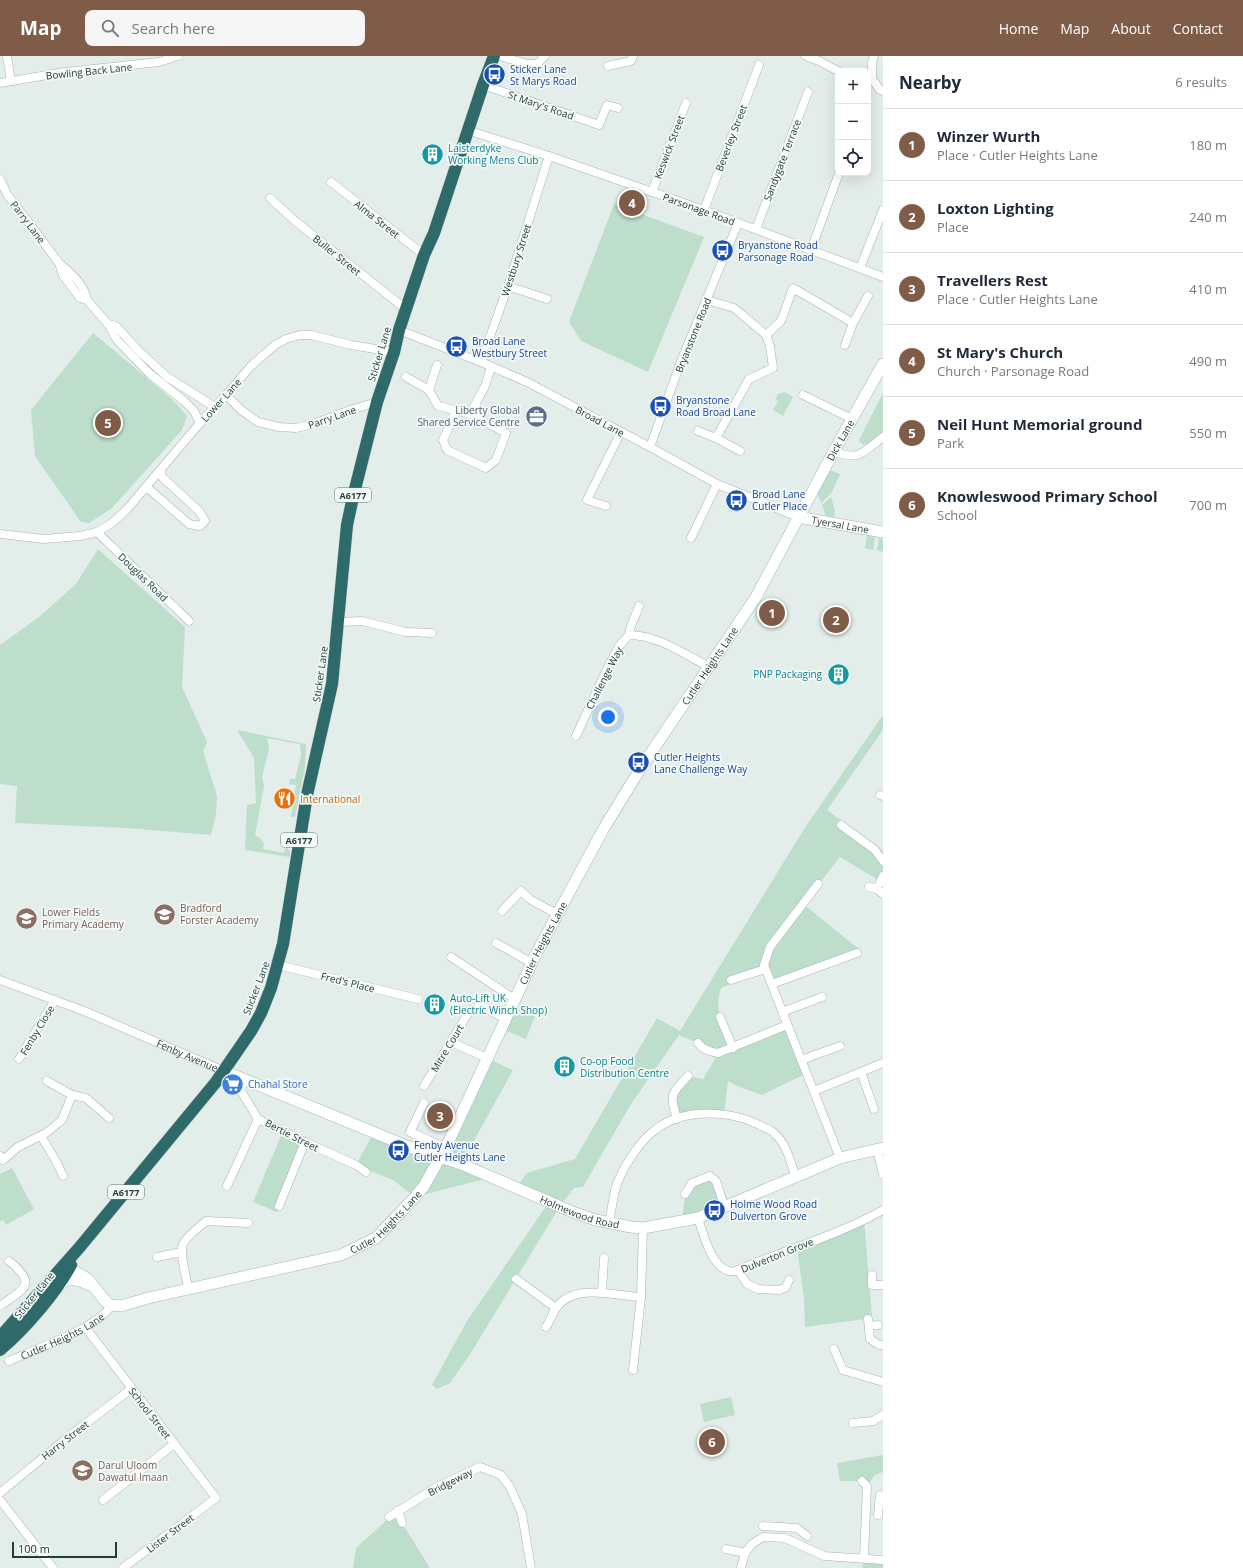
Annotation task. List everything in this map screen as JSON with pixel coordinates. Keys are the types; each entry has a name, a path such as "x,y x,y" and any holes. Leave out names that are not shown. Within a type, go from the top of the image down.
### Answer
{"highway":[{"name":"Sticker Lane","path":"0,1337 67,1266 79,1248 173,1135 224,1071 261,1013 278,965 283,944 306,802 332,684 347,525 377,402 394,352 399,330 407,310 424,255 434,233 494,56"},
{"name":"Sticker Lane","path":"0,1350 21,1330 59,1285 67,1266"}],"street":[{"path":"8,56 11,81"},
{"name":"Bowling Back Lane","path":"0,83 66,72 160,62 178,56"},
{"path":"500,56 527,64 537,64 545,56"},
{"path":"608,66 632,61 633,56"},
{"path":"806,56 819,60 835,69"},
{"path":"871,70 874,56"},
{"name":"Beverley Street","path":"704,210 759,65"},
{"path":"871,80 880,90 883,91"},
{"name":"St Mary's Road","path":"483,85 599,125 607,105 618,108"},
{"name":"Sandygate Terrace","path":"756,229 808,92"},
{"name":"Keswick Street","path":"652,192 686,103"},
{"name":"Parsonage Road","path":"468,130 550,156 704,210 883,277"},
{"name":"Westbury Street","path":"481,362 508,286 550,156"},
{"path":"811,250 839,176"},
{"name":"Parry Lane","path":"0,179 7,194 59,263 63,275 80,298 87,300 108,324 117,340 135,359 164,386 184,401 194,412 200,423"},
{"name":"Alma Street","path":"331,182 424,255"},
{"name":"Buller Street","path":"270,198 294,220 407,310"},
{"path":"860,268 883,210"},
{"name":"Bryanstone Road","path":"650,447 682,359 738,223"},
{"path":"508,286 548,298"},
{"path":"766,334 781,321 793,288 853,323"},
{"path":"845,345 853,323 868,296"},
{"path":"707,300 734,308 766,334 770,346 773,368 748,379 716,438"},
{"name":"Parry Lane","path":"108,324 116,326 139,352 167,377 215,408"},
{"name":"Broad Lane","path":"399,330 481,362 527,382 717,484 798,518"},
{"name":"Lower Lane","path":"0,534 44,540 80,536 97,532 112,522 128,508 250,366 275,345 296,336 306,335 317,336 351,345 394,352"},
{"name":"Dick Lane","path":"798,518 883,364"},
{"path":"429,390 437,365"},
{"path":"470,414 485,386 491,367"},
{"path":"406,377 429,390 438,406 456,412 470,414 506,433 496,460 486,468 447,450 443,440 456,412"},
{"name":"Parry Lane","path":"226,395 241,410 258,422 279,427 296,428 316,423 350,410 377,402"},
{"path":"803,395 852,419"},
{"path":"698,431 716,438 740,451"},
{"path":"606,506 587,500 621,432"},
{"path":"834,451 845,456 854,456 862,453 883,437"},
{"path":"144,489 148,489 190,524 200,526 205,520 200,512 162,477 161,470"},
{"path":"691,538 717,484"},
{"name":"Tyersal Lane","path":"798,518 883,532"},
{"name":"Cutler Heights Lane","path":"67,1266 88,1279 93,1287 111,1306 121,1306 188,1288 341,1255 376,1238 415,1198 424,1186 443,1153 489,1059 532,963 604,828 634,779 756,597 798,518"},
{"name":"Douglas Road","path":"97,532 189,621"},
{"name":"Challenge Way","path":"576,736 619,646 629,635 630,626 636,616 639,606"},
{"path":"338,622 362,621 406,632 432,633"},
{"path":"629,635 640,635 681,650 709,667"},
{"path":"841,825 875,850 883,861"},
{"path":"878,889 883,876"},
{"path":"818,884 770,947 764,965 840,1158"},
{"path":"502,911 521,892 531,900 557,914"},
{"path":"496,943 532,963"},
{"path":"772,984 857,953"},
{"path":"451,956 516,1000"},
{"name":"Fred's Place","path":"278,965 418,999"},
{"path":"731,980 765,969"},
{"name":"Fenby Avenue","path":"0,980 84,1011 243,1080 401,1144 443,1153"},
{"path":"782,1012 822,997"},
{"name":"Fenby Close","path":"19,1059 55,1000"},
{"path":"479,1004 507,1020"},
{"name":"Mitre Court","path":"424,1086 470,1010"},
{"path":"720,1017 733,1048"},
{"path":"698,1043 702,1048 718,1054 787,1025"},
{"path":"450,1042 489,1059"},
{"path":"801,1060 840,1046"},
{"path":"814,1090 883,1063"},
{"path":"861,1072 874,1109"},
{"path":"677,1118 672,1102 673,1092 688,1076"},
{"name":"Bertie Street","path":"243,1080 240,1091 258,1118 305,1142 356,1164 366,1172"},
{"path":"47,1081 72,1095 86,1098 109,1118"},
{"path":"0,1156 3,1160 18,1147 41,1136 62,1120 72,1095"},
{"path":"424,1103 410,1132 443,1153"},
{"path":"609,1223 618,1180 636,1151 655,1130 677,1118 704,1114 724,1114 753,1121 776,1134 784,1147 796,1178"},
{"path":"226,1186 258,1118"},
{"path":"41,1136 63,1176"},
{"path":"279,1206 305,1142"},
{"path":"880,1149 883,1174"},
{"name":"Holmewood Road","path":"443,1153 461,1164 575,1213 609,1223 643,1228 698,1218 725,1208 840,1158 880,1149"},
{"path":"685,1194 692,1183 710,1176 716,1181 725,1208"},
{"name":"Dulverton Grove","path":"698,1218 711,1254 718,1266 729,1271 738,1270 864,1220 883,1210"},
{"path":"188,1288 182,1252 183,1245 191,1234 206,1221 248,1224"},
{"path":"633,1370 641,1297 643,1228"},
{"path":"157,1257 182,1252"},
{"path":"602,1292 604,1258"},
{"path":"0,1305 22,1291 25,1285 24,1276 9,1261"},
{"path":"738,1270 747,1284 758,1289 780,1290 786,1287 789,1280"},
{"path":"872,1274 872,1285 883,1285"},
{"name":"Cutler Heights Lane","path":"59,1285 72,1279 78,1280 93,1287"},
{"path":"516,1279 556,1308"},
{"path":"546,1328 556,1308 566,1298 584,1293 602,1292 623,1296 641,1297"},
{"name":"Cutler Heights Lane","path":"9,1361 85,1327 105,1314 111,1306"},
{"path":"878,1325 868,1322 870,1339 879,1345 883,1345"},
{"name":"School Street","path":"85,1327 216,1498"},
{"path":"834,1349 843,1370 883,1382"},
{"name":"Harry Street","path":"0,1493 67,1438 131,1389"},
{"path":"853,1423 873,1421 883,1415"},
{"path":"103,1500 174,1444"},
{"name":"Bridgeway","path":"389,1517 437,1487 480,1467 502,1475 510,1487 522,1514 531,1568"},
{"path":"862,1481 867,1486 864,1558"},
{"path":"878,1515 881,1506 880,1495"},
{"name":"Lister Street","path":"123,1568 216,1498"},
{"path":"0,1500 53,1568"},
{"path":"398,1510 402,1523"},
{"path":"763,1526 797,1528 808,1536"},
{"path":"785,1538 786,1527"},
{"path":"741,1568 745,1553 752,1544 763,1537 785,1538 824,1556 883,1560"},
{"path":"726,1549 745,1553"}],"green space":[{"path":"614,204 704,237 648,372 581,341 569,322"},
{"path":"93,333 172,399 187,416 182,430 112,508 89,523 81,522 35,456 31,410"},
{"path":"785,392 793,397 783,416 773,410 778,401 775,400 778,394"},
{"path":"883,393 883,433 863,445 859,440"},
{"path":"829,470 840,474 832,492 821,503 817,493"},
{"path":"831,497 835,511 834,519 826,516 822,505"},
{"path":"867,536 875,537 873,550 865,548"},
{"path":"879,538 883,539 883,552 877,550"},
{"path":"98,549 185,627 182,687 207,742 203,751 217,796 216,814 211,835 127,828 15,823 17,786 0,784 0,645 39,617 76,584"},
{"path":"883,715 883,730 827,810 883,851 883,883 840,857 803,904 859,949 772,984 765,969 721,988 719,996 718,1004 723,1026 733,1048 787,1025 807,1073 762,1095 728,1081 724,1114 677,1119 672,1102 688,1076 703,1079 718,1054 679,1035 631,1104 583,1187 574,1188 560,1206 472,1351 450,1383 437,1389 432,1385 467,1321 549,1202 516,1188 527,1173 575,1159 657,1018 680,1031 806,826"},
{"path":"237,730 306,744 305,767 295,817 291,817 296,785 289,784 290,779 295,779 301,755 300,744 267,738 269,749 262,777 264,786 255,836 259,837 264,843 263,849 284,853 285,849 287,848 290,851 290,857 245,850 247,805 256,803 254,758"},
{"path":"513,1006 535,1016 526,1039 502,1029"},
{"path":"489,1059 513,1070 461,1164 492,1177 415,1197 393,1180 356,1165 374,1132 441,1157"},
{"path":"283,1131 305,1142 277,1212 253,1202"},
{"path":"12,1168 34,1209 6,1225 3,1220 0,1221 0,1174"},
{"path":"710,1176 725,1208 682,1221 685,1194 692,1183"},
{"path":"864,1220 872,1318 805,1327 804,1299 797,1247"},
{"path":"731,1397 735,1415 704,1422 700,1404"},
{"path":"883,1455 883,1472 875,1475 867,1486 862,1481 840,1481 837,1463"},
{"path":"398,1510 402,1523 430,1568 353,1568 356,1548"},
{"path":"864,1558 883,1560 883,1568 862,1568"}],"place":[{"name":"Sticker Lane St Marys Road","path":"494,75"},
{"name":"Laisterdyke Working Mens Club","path":"433,154"},
{"name":"St Mary's Church","path":"632,203"},
{"name":"Bryanstone Road Parsonage Road","path":"723,251"},
{"name":"Broad Lane Westbury Street","path":"456,347"},
{"name":"Bryanstone Road Broad Lane","path":"661,406"},
{"name":"Liberty Global Shared Service Centre","path":"536,416"},
{"name":"Neil Hunt Memorial ground","path":"108,423"},
{"name":"Broad Lane Cutler Place","path":"737,500"},
{"name":"Winzer Wurth","path":"772,613"},
{"name":"Loxton Lighting","path":"836,620"},
{"name":"PNP Packaging","path":"838,674"},
{"name":"Cutler Heights Lane Challenge Way","path":"638,763"},
{"name":"International","path":"284,799"},
{"name":"Bradford Forster Academy","path":"165,914"},
{"name":"Lower Fields Primary Academy","path":"26,918"},
{"name":"Auto-Lift UK (Electric Winch Shop)","path":"434,1004"},
{"name":"Co-op Food Distribution Centre","path":"564,1067"},
{"name":"Chahal Store","path":"233,1084"},
{"name":"Travellers Rest","path":"440,1116"},
{"name":"Fenby Avenue Cutler Heights Lane","path":"398,1151"},
{"name":"Holme Wood Road Dulverton Grove","path":"715,1210"},
{"name":"Knowleswood Primary School","path":"712,1442"},
{"name":"Darul Uloom Dawatul Imaan","path":"82,1471"}]}
